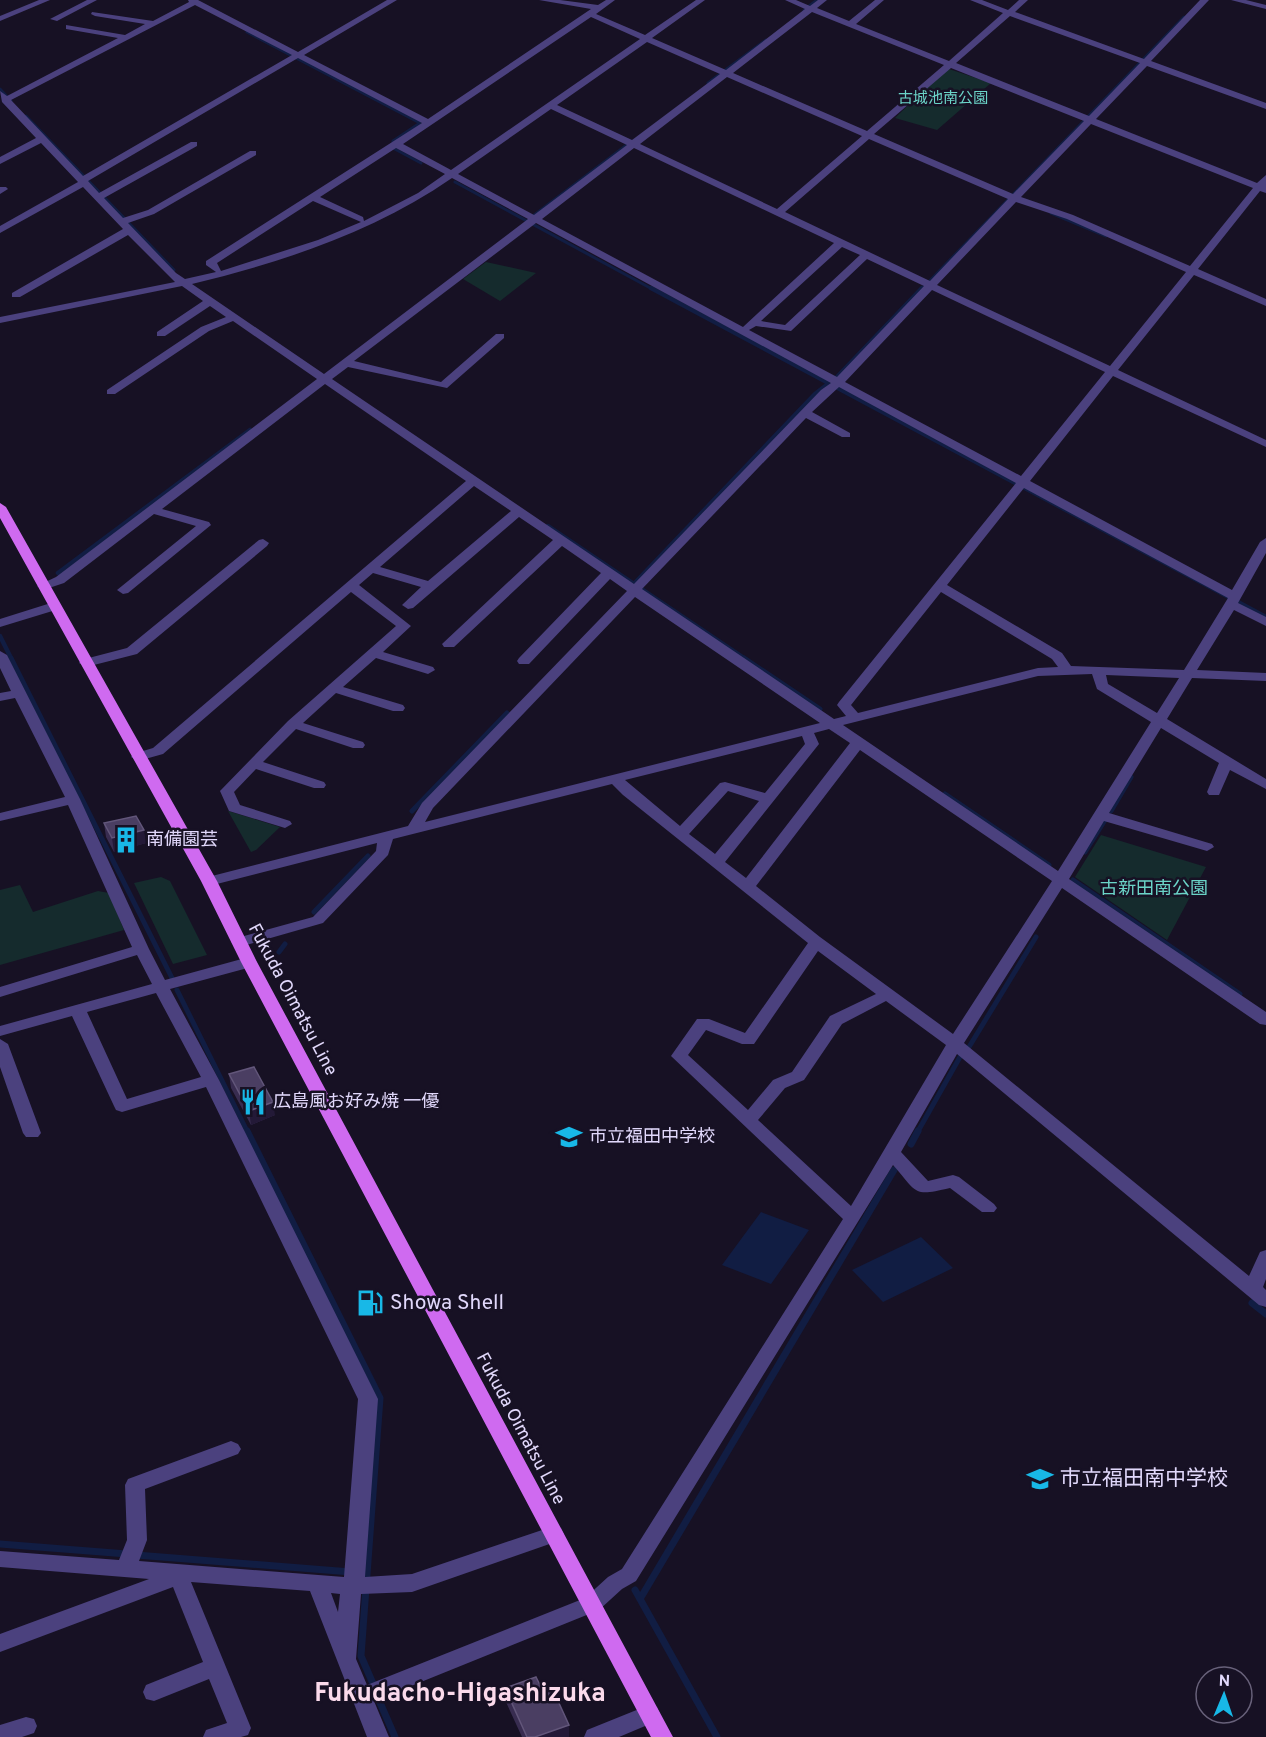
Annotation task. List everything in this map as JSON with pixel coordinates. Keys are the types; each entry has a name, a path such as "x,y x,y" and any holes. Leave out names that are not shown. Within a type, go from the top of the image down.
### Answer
{"main road":[{"name":"Fukuda Oimatsu Line","path":"0,507 138,758 209,881 249,962 662,1737"}],"street":[{"path":"1,20 46,0"},
{"path":"54,19 93,0"},
{"path":"0,230 393,0"},
{"path":"543,0 594,10 642,36 1266,303"},
{"path":"217,269 210,263 611,0"},
{"path":"0,312 181,281 293,246 360,219 446,173 550,105 688,0"},
{"path":"0,320 262,264 348,233 401,206 642,36 701,0"},
{"path":"789,0 1262,188"},
{"path":"43,586 60,580 328,378 809,8 823,0"},
{"path":"849,25 880,0"},
{"path":"974,0 1266,106"},
{"path":"779,212 1024,0"},
{"path":"414,829 427,806 634,588 806,414 927,284 1205,0"},
{"path":"1235,0 1266,7"},
{"path":"427,122 295,56 193,1 6,98 181,281 232,318 328,378 608,573 634,588 1266,1020"},
{"path":"95,14 152,23"},
{"path":"69,27 125,37"},
{"path":"550,105 633,142 1266,444"},
{"path":"0,161 43,138"},
{"path":"101,196 194,144"},
{"path":"393,145 532,222 743,332 1020,486 1232,600 1266,622"},
{"path":"16,295 126,223 151,212 253,153"},
{"path":"128,154 164,162"},
{"path":"855,718 844,705 1191,272 1262,188 1266,178"},
{"path":"312,197 360,219"},
{"path":"743,332 841,242"},
{"path":"753,322 787,329 867,254"},
{"path":"161,334 210,301"},
{"path":"111,392 205,329 232,318"},
{"path":"347,363 443,386 500,336"},
{"path":"806,414 846,435"},
{"path":"138,758 158,751 474,480"},
{"path":"123,590 205,525 153,510"},
{"path":"408,605 519,511"},
{"path":"449,644 561,540"},
{"path":"361,1697 592,1604 615,1583 629,1575 852,1218 955,1044 1061,879 1266,542"},
{"path":"86,663 132,651 263,543"},
{"path":"371,569 430,586"},
{"path":"524,661 608,573"},
{"path":"285,824 234,808 227,791 293,724 404,626 352,586"},
{"path":"939,586 1057,656 1067,670"},
{"path":"0,623 54,606"},
{"path":"374,653 429,670"},
{"path":"0,655 73,799 141,949 210,1080 368,1400 360,1580 345,1659"},
{"path":"1098,670 1102,686 1266,785"},
{"path":"209,881 1038,672 1098,670 1266,677"},
{"path":"334,688 398,708"},
{"path":"0,697 19,693"},
{"path":"293,724 358,745"},
{"path":"717,862 812,744 806,730"},
{"path":"748,886 858,743"},
{"path":"1214,792 1227,761"},
{"path":"254,764 319,785"},
{"path":"615,778 681,834 817,941 955,1044 1259,1294 1266,1257"},
{"path":"681,834 725,786 768,799"},
{"path":"0,817 73,799"},
{"path":"1100,815 1207,848"},
{"path":"239,942 318,920 382,852 386,836"},
{"path":"817,941 748,1040 703,1023 678,1056 852,1218"},
{"path":"0,992 141,949"},
{"path":"0,1031 249,962"},
{"path":"748,1121 779,1084 798,1076 836,1020 888,994"},
{"path":"77,1009 122,1106 210,1080"},
{"path":"0,1044 32,1133"},
{"path":"891,1152 924,1188 952,1181 988,1208"},
{"path":"128,1561 137,1540 135,1485 231,1449"},
{"path":"0,1559 128,1561 184,1575 317,1583 360,1580 412,1583 554,1534"},
{"path":"0,1643 184,1575"},
{"path":"184,1575 215,1668 240,1728 214,1737"},
{"path":"317,1583 345,1659 378,1737"},
{"path":"154,1692 215,1668"},
{"path":"595,1737 649,1714"},
{"path":"0,1735 26,1725"}],"green space":[{"name":"古城池南公園","path":"946,68 991,83 937,130 895,118"},
{"path":"486,262 536,273 500,301 463,279"},
{"path":"228,811 280,827 251,852"},
{"name":"古新田南公園","path":"1101,835 1206,867 1167,940 1075,877"},
{"path":"161,877 170,881 207,955 173,964 134,883"},
{"path":"20,885 33,912 98,891 109,893 124,930 0,965 0,890"}],"water":[{"path":"761,1212 809,1230 771,1284 722,1265"},
{"path":"921,1237 953,1268 883,1302 852,1270"}],"building":[{"path":"136,816 144,830 112,838 104,823"},
{"path":"254,1067 273,1102 249,1111 229,1074"},
{"path":"536,1677 543,1691 552,1688 569,1725 535,1737 527,1737 505,1688"}],"waterway":[{"path":"804,10 817,0"},
{"path":"921,290 1184,17"},
{"path":"247,32 420,123 393,141 393,148 421,163"},
{"path":"708,83 766,40"},
{"path":"0,89 11,101"},
{"path":"26,116 174,270"},
{"path":"533,216 632,141"},
{"path":"455,182 654,290"},
{"path":"1051,213 1106,236"},
{"path":"651,288 829,383"},
{"path":"829,383 922,288"},
{"path":"634,584 815,394 829,383"},
{"path":"829,383 1266,617"},
{"path":"58,573 250,430"},
{"path":"548,526 634,584"},
{"path":"631,587 634,584"},
{"path":"634,584 747,660"},
{"path":"0,636 11,658"},
{"path":"11,658 172,978"},
{"path":"744,658 820,709"},
{"path":"412,811 507,713"},
{"path":"1111,811 1131,777"},
{"path":"945,794 1049,865"},
{"path":"1085,852 1105,820"},
{"path":"314,912 368,856"},
{"path":"1073,880 1240,994"},
{"path":"969,1047 1036,937"},
{"path":"279,952 285,944"},
{"path":"177,990 248,1133"},
{"path":"917,1133 960,1057"},
{"path":"247,1131 380,1398 361,1656 374,1686"},
{"path":"911,1144 918,1131"},
{"path":"640,1599 894,1170"},
{"path":"1252,1303 1266,1314"},
{"path":"0,1544 127,1554"},
{"path":"136,1555 351,1572"},
{"path":"635,1590 640,1599"},
{"path":"640,1599 717,1737"},
{"path":"378,1698 395,1737"}],"place":[{"name":"南備園芸","path":"126,840"},
{"name":"広島風お好み焼 一優","path":"253,1102"},
{"name":"市立福田中学校","path":"569,1137"},
{"name":"Showa Shell","path":"370,1303"},
{"name":"市立福田南中学校","path":"1040,1479"}],"district":[{"name":"Fukudacho-Higashizuka","path":"460,1694"}]}
